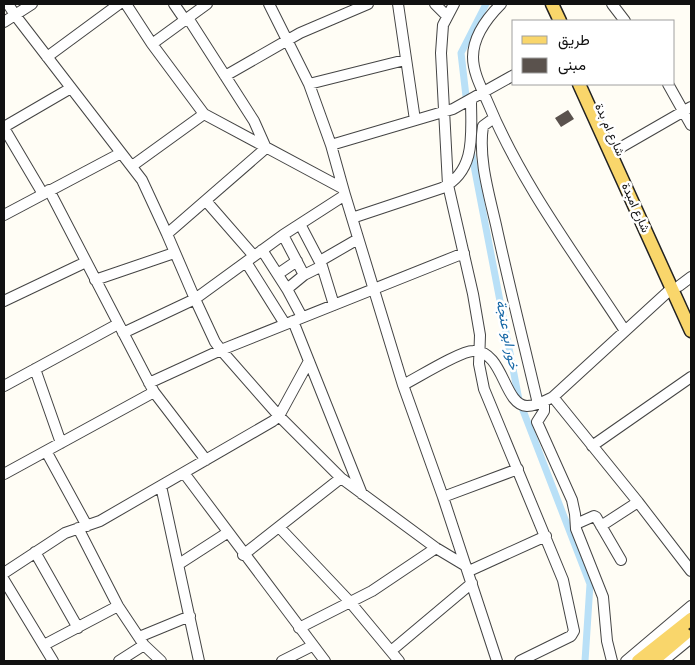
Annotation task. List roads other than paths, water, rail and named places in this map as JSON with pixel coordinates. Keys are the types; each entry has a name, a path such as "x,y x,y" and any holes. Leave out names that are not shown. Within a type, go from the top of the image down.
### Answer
{"main road":[{"path":"543,4 551,20"},
{"path":"552,4 560,20"},
{"name":"شارع امبدة","path":"580,85 676,287"},
{"name":"شارع ام بدة","path":"589,85 676,287"},
{"path":"676,287 690,320"},
{"path":"648,659 691,619"},
{"path":"648,659 691,629"}],"street":[{"path":"8,4 70,88 142,180 168,234 174,253 195,300 215,342 221,350 279,416 341,478 363,496 467,568"},
{"path":"4,22 32,4"},
{"path":"47,57 119,4"},
{"path":"126,4 152,44 204,114 343,192"},
{"path":"174,4 254,121 266,148"},
{"path":"152,44 207,4"},
{"path":"269,4 309,84 331,145 343,192 373,289 496,660"},
{"path":"225,76 288,40 368,4"},
{"path":"398,4 415,120"},
{"path":"435,4 446,16"},
{"path":"454,4 446,16 440,53 448,185 479,328 479,364 484,389 546,536 565,587 574,631 571,636 520,661"},
{"path":"501,4 482,28 474,53 476,72 494,118 525,178 625,331"},
{"path":"612,4 624,20"},
{"path":"309,84 405,60"},
{"path":"331,145 444,113 512,76"},
{"path":"669,85 688,109 691,124"},
{"path":"70,88 4,127 46,192 86,262 154,392 206,460"},
{"path":"352,218 448,185 462,170 470,157 471,100"},
{"path":"618,149 688,109"},
{"path":"132,166 204,114"},
{"path":"494,118 483,126 482,139 485,170 504,261 545,401 544,411 537,422 572,500 576,529 603,597 607,641 612,661"},
{"path":"168,234 266,148"},
{"path":"4,215 121,153"},
{"path":"4,386 121,328 195,300 343,192"},
{"path":"206,201 254,256 294,321"},
{"path":"300,224 321,264 334,305"},
{"path":"283,235 304,275"},
{"path":"287,289 304,275 358,239"},
{"path":"95,280 174,253"},
{"path":"149,383 221,350 464,253"},
{"path":"254,256 278,274 287,289 294,321 363,496"},
{"path":"278,274 297,261"},
{"path":"4,301 86,262"},
{"path":"404,385 463,353 479,351 492,359 509,390 518,401 527,406 545,401 676,287 691,277"},
{"path":"4,573 65,533 100,521 268,424 279,416 309,361"},
{"path":"35,369 60,443"},
{"path":"592,446 691,377"},
{"path":"4,474 154,392"},
{"path":"545,401 592,446 691,571"},
{"path":"46,452 118,606 141,641 161,661"},
{"path":"443,496 518,469"},
{"path":"184,473 227,533 325,661"},
{"path":"244,555 341,478"},
{"path":"161,486 199,661"},
{"path":"601,526 638,502"},
{"path":"576,524 594,516 600,521 601,526 622,560"},
{"path":"279,526 350,602 399,661"},
{"path":"179,564 227,533"},
{"path":"467,568 546,536"},
{"path":"299,628 380,586 436,548"},
{"path":"35,552 78,628"},
{"path":"4,580 53,661"},
{"path":"391,651 472,583"},
{"path":"44,645 118,606"},
{"path":"626,661 691,606"},
{"path":"119,661 141,641 190,616"},
{"path":"664,661 691,638"},
{"path":"285,661 312,646"}],"waterway":[{"name":"خور ابو عنجة","path":"467,105 461,53 486,4"},
{"name":"خور ابو عنجة","path":"471,150 519,400 590,584 585,661"}]}
